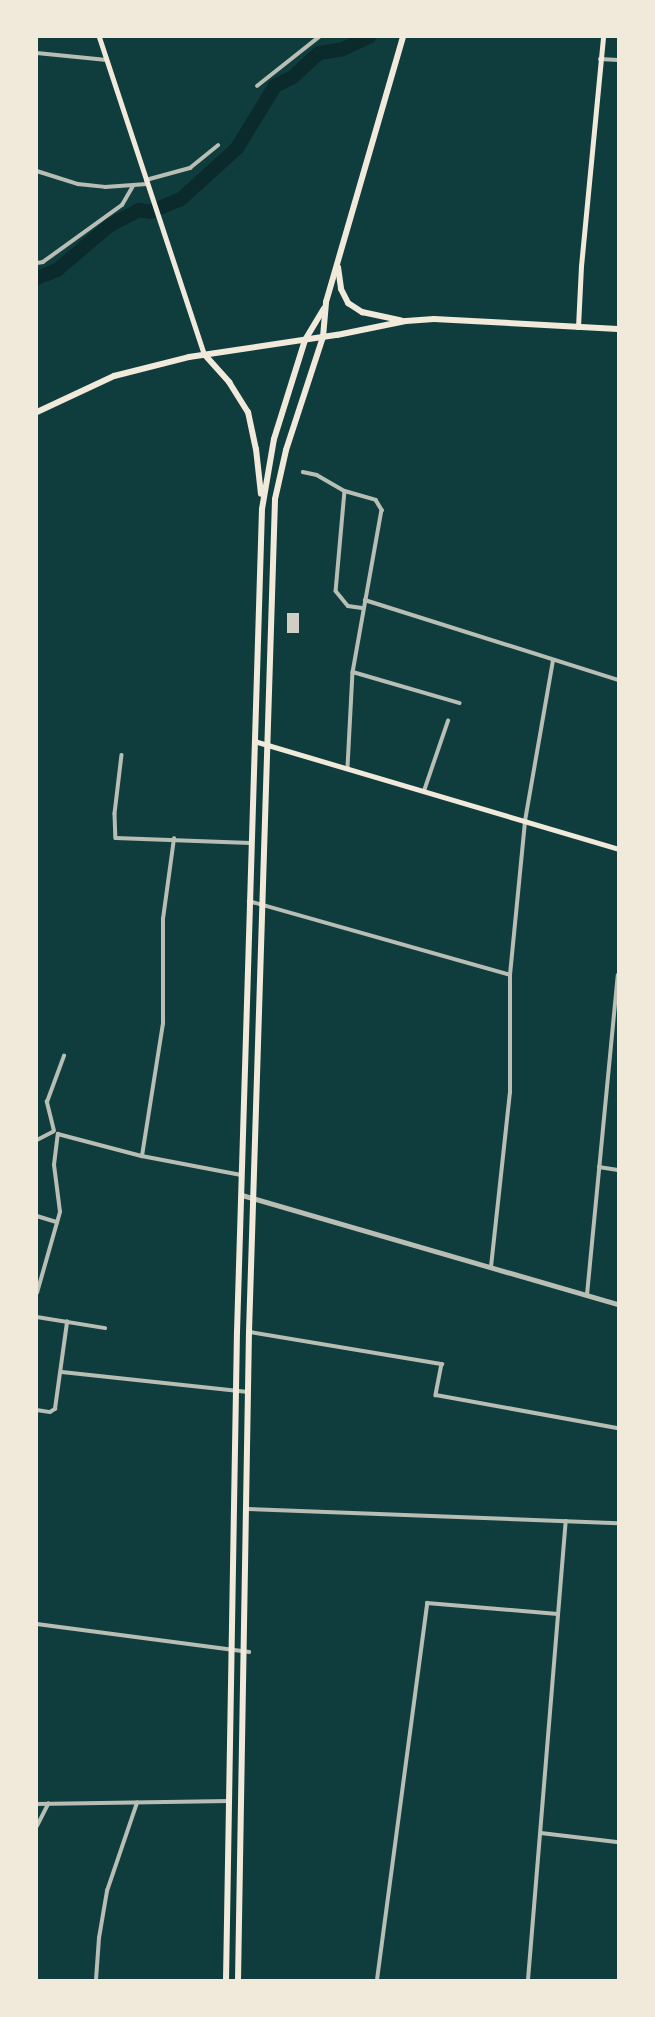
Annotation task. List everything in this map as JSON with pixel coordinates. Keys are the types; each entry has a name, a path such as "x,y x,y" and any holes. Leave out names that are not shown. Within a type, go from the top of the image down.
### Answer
{"main road":[{"path":"99,37 204,354 229,382 247,412 256,449 262,509"},
{"path":"237,1980 246,1650 245,1508 249,1332 275,499 286,450 323,337 325,307 403,37"},
{"path":"578,327 603,37"},
{"path":"338,264 341,289 348,303 362,312 406,321"},
{"path":"226,1980 230,1647 248,900 262,509 270,451 305,340 325,307"},
{"path":"37,412 114,376 204,354 305,340 406,321 433,319 618,329"},
{"path":"254,741 618,849"}],"street":[{"path":"257,86 320,37"},
{"path":"37,52 107,60"},
{"path":"600,59 618,60"},
{"path":"37,171 78,184 133,186 190,168 218,145"},
{"path":"37,263 43,262 122,205 133,186"},
{"path":"303,472 332,480 345,491 376,500 382,510 353,672 348,769"},
{"path":"345,491 336,591 348,606 363,608"},
{"path":"365,600 618,680"},
{"path":"491,1267 510,1093 510,975 525,821 553,660"},
{"path":"353,672 460,703"},
{"path":"424,791 448,721"},
{"path":"122,755 115,814 116,838 250,843"},
{"path":"142,1156 163,1024 163,919 174,839"},
{"path":"248,900 510,975"},
{"path":"587,1295 618,975"},
{"path":"37,1293 61,1201 54,1165 56,1133 47,1102 64,1056"},
{"path":"37,1140 56,1133 142,1156 242,1175"},
{"path":"599,1167 618,1170"},
{"path":"242,1195 618,1304"},
{"path":"37,1216 57,1222"},
{"path":"37,1317 105,1328"},
{"path":"37,1410 50,1412 55,1409 67,1322"},
{"path":"249,1332 442,1364 436,1395 618,1428"},
{"path":"62,1373 248,1392"},
{"path":"245,1508 618,1523"},
{"path":"528,1980 566,1522"},
{"path":"377,1980 427,1603 558,1614"},
{"path":"37,1624 246,1650"},
{"path":"37,1804 229,1801"},
{"path":"96,1980 99,1938 107,1891 137,1803"},
{"path":"37,1826 48,1804"},
{"path":"541,1833 618,1842"}],"building":[{"path":"287,613 299,613 299,633 287,633"}],"waterway":[{"path":"37,278 57,270 110,225 139,210 150,212 181,199 237,148 275,86 293,77 319,53 343,49 369,37"}]}
